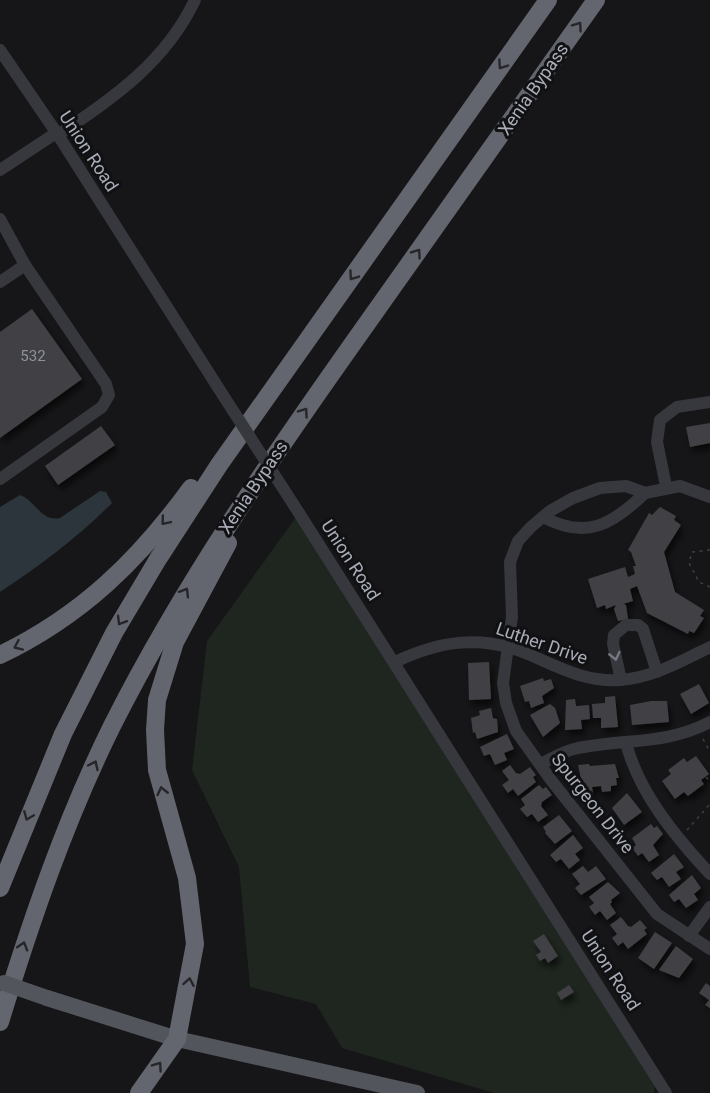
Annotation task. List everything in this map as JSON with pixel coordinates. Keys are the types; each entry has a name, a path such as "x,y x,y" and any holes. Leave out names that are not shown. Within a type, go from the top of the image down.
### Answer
{"highway":[{"path":"0,888 44,776 114,633 164,550 219,465 548,0"},
{"name":"Xenia Bypass","path":"0,1022 37,904 98,757 164,628 237,510 596,0"},
{"path":"0,655 39,636 88,602 137,553 200,475 219,465"},
{"path":"139,1093 177,1039 193,959 195,928 187,878 160,785 155,749 156,715 161,681 176,642 228,544 237,510"}],"main road":[{"path":"0,981 177,1039 417,1093"}],"street":[{"path":"0,170 124,90 148,69 170,43 195,0"},
{"name":"Union Road","path":"0,50 57,134 395,662 666,1093"},
{"path":"0,219 25,265 106,384 109,395 102,407 0,479"},
{"path":"0,282 25,265"},
{"path":"666,486 657,442 660,420 677,407 710,402"},
{"name":"Spurgeon Drive","path":"645,493 626,486 600,488 573,498 543,517 518,541 510,562 512,617 503,673 506,703 516,730 540,765 657,914 710,950"},
{"path":"543,517 567,528 587,529 620,516 645,493 666,486 680,486 710,496"},
{"path":"621,680 613,644 614,635 626,625 638,625 642,629 657,672"},
{"name":"Luther Drive","path":"395,662 444,643 472,641 509,646 570,674 595,679 621,680 657,672 710,647"},
{"path":"540,765 573,749 662,739 710,722"},
{"path":"626,743 638,780 710,874"},
{"path":"689,936 710,908"}],"path":[{"path":"710,550 692,552 689,563 699,582 710,587"},
{"path":"697,728 710,753"},
{"path":"706,777 710,781"},
{"path":"681,839 693,820 710,804"}],"shaded area":[{"path":"100,491 106,492 112,503 59,550 0,592 0,507 20,495 48,517 60,518"},
{"path":"299,513 656,1074 654,1093 494,1093 342,1048 316,1004 250,987 239,867 192,770 207,641"}],"building":[{"path":"32,309 82,379 0,438 0,332"},
{"path":"710,423 710,443 690,447 686,427"},
{"path":"101,426 115,445 58,485 45,466"},
{"path":"660,507 676,516 674,520 681,525 664,552 675,592 704,610 700,616 704,618 694,633 689,631 688,634 647,613 637,586 630,589 633,601 623,604 626,605 628,619 618,621 614,609 616,605 606,609 605,605 597,608 588,579 625,567 628,577 635,574 633,566 636,566 628,550 649,513 652,515"},
{"path":"489,662 491,699 469,700 468,663"},
{"path":"543,678 544,681 551,679 554,688 542,696 544,703 531,708 529,701 525,702 520,686"},
{"path":"699,684 709,703 691,714 680,694"},
{"path":"615,696 618,727 601,728 601,718 593,718 592,704 605,703 605,697"},
{"path":"575,699 576,706 589,705 590,719 581,720 582,729 565,730 566,700"},
{"path":"667,701 669,722 632,725 630,705"},
{"path":"550,704 555,708 560,723 543,737 530,715"},
{"path":"491,708 493,718 497,719 498,732 477,739 475,732 473,733 471,718 480,715 479,711"},
{"path":"507,734 514,749 504,753 507,760 495,765 490,754 484,756 480,747"},
{"path":"696,756 709,774 701,780 704,784 688,796 684,792 675,799 662,781 671,774 668,770 684,758 687,762"},
{"path":"589,764 590,766 615,764 619,778 616,778 617,785 611,786 611,791 602,792 601,786 592,787 593,793 584,793 578,765"},
{"path":"510,765 516,773 520,774 530,767 536,775 533,777 536,782 518,796 513,789 508,793 502,785 509,780 502,771"},
{"path":"539,785 543,789 546,787 552,795 542,802 541,806 548,815 538,822 532,814 527,817 520,809 525,805 521,799"},
{"path":"627,793 642,812 624,825 612,808"},
{"path":"559,815 572,831 555,844 545,833 543,827"},
{"path":"651,824 654,828 657,826 663,834 653,845 659,855 649,862 642,853 638,856 632,848 636,845 632,838"},
{"path":"573,835 583,848 575,854 580,860 569,869 561,859 556,862 550,855"},
{"path":"674,854 684,867 676,872 681,879 669,887 662,877 657,880 651,873"},
{"path":"583,866 588,872 596,866 606,879 581,895 575,888 580,884 572,874"},
{"path":"692,875 701,888 694,894 698,900 686,908 679,899 674,902 669,895"},
{"path":"608,882 620,893 611,900 610,904 616,913 607,920 600,911 595,915 589,907 594,903 589,897"},
{"path":"621,917 628,926 631,927 640,920 647,928 644,930 647,934 628,949 623,942 618,946 612,938 617,934 610,925"},
{"path":"655,932 672,943 654,969 638,958"},
{"path":"544,934 558,956 548,963 545,958 540,961 536,955 541,952 533,941"},
{"path":"676,946 693,959 679,978 659,970"},
{"path":"706,983 710,986 710,1008 705,1005 709,1000 699,993"},
{"path":"569,985 574,992 561,1000 557,993"}]}
